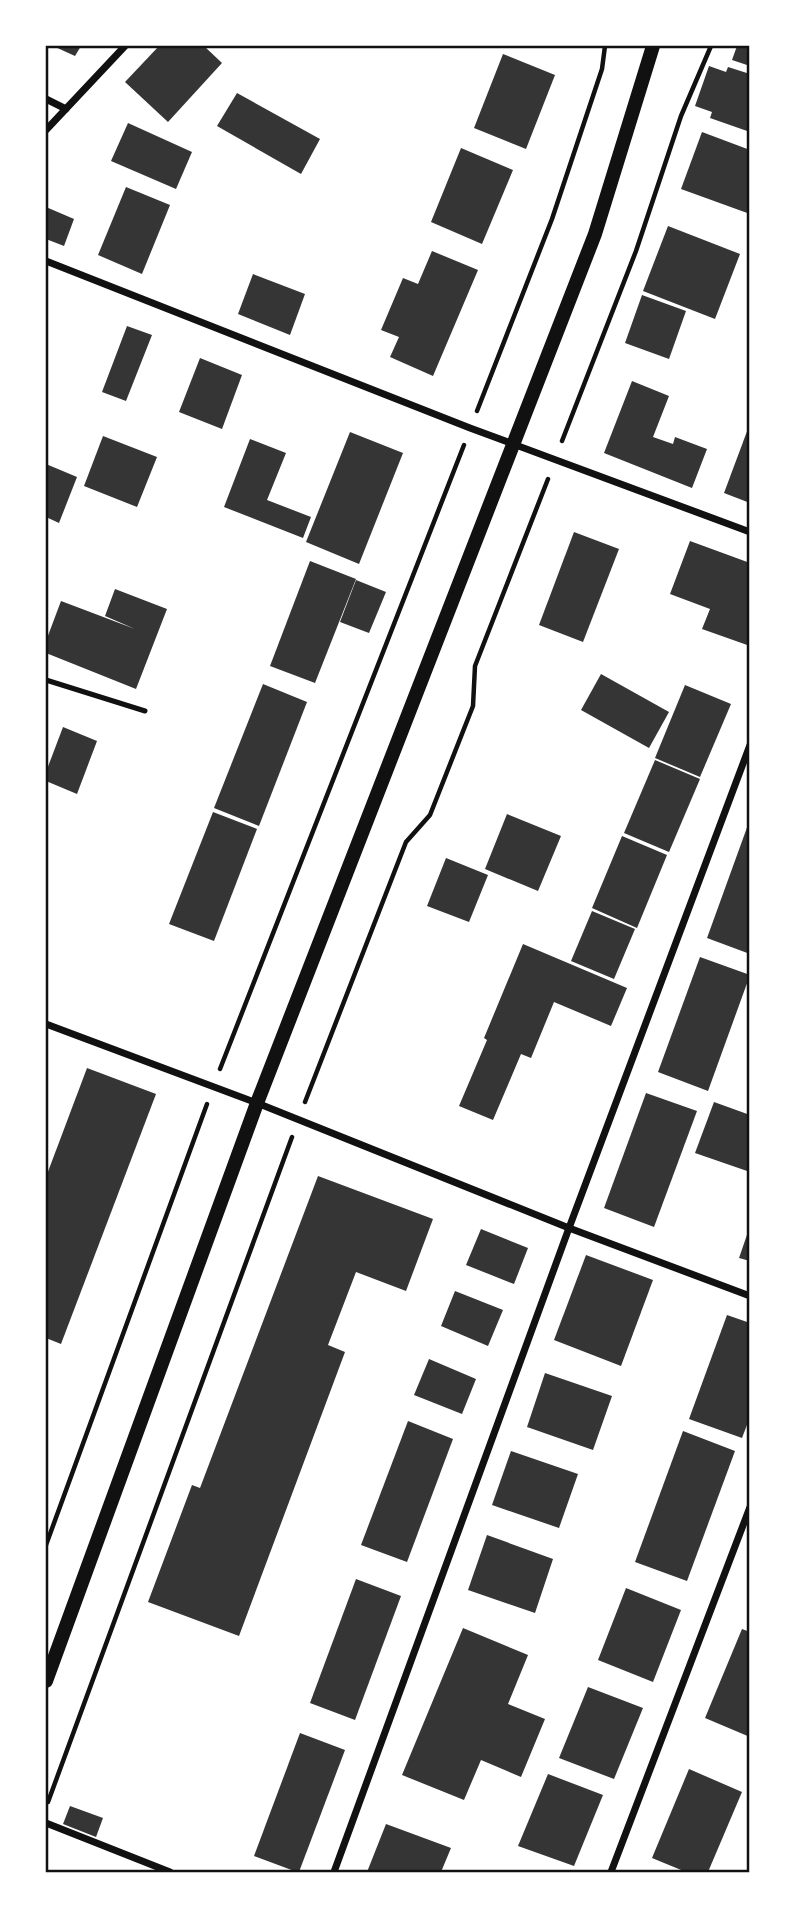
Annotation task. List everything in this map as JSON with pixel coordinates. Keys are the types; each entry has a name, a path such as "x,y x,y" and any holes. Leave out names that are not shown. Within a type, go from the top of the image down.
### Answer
{"main road":[{"path":"46,1681 257,1103 594,234 653,46"}],"street":[{"path":"46,130 125,46"},
{"path":"46,99 66,109"},
{"path":"46,261 470,428 750,532"},
{"path":"334,1872 569,1228 750,745"},
{"path":"46,1024 213,1086 569,1228 750,1296"},
{"path":"611,1872 750,1507"},
{"path":"46,1823 170,1872"}],"lane":[{"path":"46,680 145,711"}],"path":[{"path":"46,1545 213,1086 552,219 602,69 605,46"},
{"path":"46,1810 298,1119 406,842 430,815 473,706 475,666 636,251 681,116 711,46"}],"building":[{"path":"53,46 81,46 75,56"},
{"path":"159,46 204,46 222,63 168,122 125,82"},
{"path":"737,46 750,46 750,66 732,60"},
{"path":"503,54 555,75 526,149 474,128"},
{"path":"709,66 726,72 728,67 750,74 750,132 710,118 712,112 695,106"},
{"path":"237,93 320,139 301,174 217,126"},
{"path":"128,123 192,152 176,189 111,161"},
{"path":"702,132 750,150 750,214 681,189"},
{"path":"461,148 513,170 482,244 431,222"},
{"path":"126,187 170,205 142,274 98,255"},
{"path":"46,207 74,219 64,246 46,239"},
{"path":"668,226 740,254 715,319 643,291"},
{"path":"432,251 478,270 433,376 390,357 399,337 381,330 403,278 418,284"},
{"path":"253,274 305,294 290,335 238,314"},
{"path":"642,295 686,311 669,359 625,343"},
{"path":"127,326 152,335 126,401 102,392"},
{"path":"200,358 242,375 222,429 179,412"},
{"path":"632,381 669,396 653,437 673,444 675,437 707,449 692,488 604,453"},
{"path":"750,426 750,503 724,493"},
{"path":"350,432 403,453 359,564 306,542"},
{"path":"103,436 157,457 137,507 84,486"},
{"path":"250,439 286,453 267,500 311,517 303,538 224,507"},
{"path":"46,464 77,477 59,523 46,517"},
{"path":"574,532 619,549 583,642 539,625"},
{"path":"690,541 750,563 750,646 702,629 710,609 670,594"},
{"path":"310,561 356,579 315,683 270,666"},
{"path":"356,580 386,592 369,633 340,622"},
{"path":"115,589 167,609 136,689 46,653 46,641 61,601 135,629 105,616"},
{"path":"601,674 669,712 649,748 581,710"},
{"path":"263,684 307,702 259,826 214,808"},
{"path":"685,685 731,704 700,777 655,758"},
{"path":"63,727 97,741 77,794 46,781 46,772"},
{"path":"655,760 700,779 669,852 624,833"},
{"path":"213,812 257,829 214,941 169,924"},
{"path":"507,814 561,836 538,891 485,869"},
{"path":"750,822 750,954 707,938"},
{"path":"622,836 667,855 637,928 592,908"},
{"path":"446,858 488,875 469,922 427,906"},
{"path":"592,911 635,929 614,979 571,961"},
{"path":"523,944 627,988 611,1026 554,1002 531,1058 521,1054 493,1120 459,1106"},
{"path":"700,957 750,975 708,1091 658,1072"},
{"path":"87,1068 156,1094 61,1344 46,1338 46,1177"},
{"path":"646,1093 697,1111 654,1227 604,1208"},
{"path":"714,1102 750,1115 750,1172 695,1153"},
{"path":"318,1176 433,1219 406,1291 356,1272 328,1345 345,1352 239,1636 148,1602 192,1485 200,1488"},
{"path":"481,1229 528,1248 514,1284 466,1265"},
{"path":"750,1229 750,1261 739,1258"},
{"path":"586,1255 653,1280 621,1366 554,1340"},
{"path":"455,1291 503,1310 488,1346 441,1326"},
{"path":"727,1315 750,1323 750,1417 742,1438 689,1419"},
{"path":"429,1359 476,1379 462,1414 414,1395"},
{"path":"545,1373 612,1396 593,1450 527,1427"},
{"path":"408,1421 453,1439 407,1562 361,1545"},
{"path":"683,1431 735,1451 687,1581 635,1562"},
{"path":"511,1451 578,1474 559,1528 492,1505"},
{"path":"487,1535 553,1559 535,1613 468,1590"},
{"path":"356,1579 401,1596 355,1720 310,1703"},
{"path":"626,1588 681,1610 653,1682 598,1660"},
{"path":"463,1628 528,1655 508,1704 545,1719 521,1777 481,1760 464,1800 402,1775"},
{"path":"742,1629 750,1632 750,1737 705,1718"},
{"path":"588,1687 643,1708 614,1779 559,1758"},
{"path":"300,1733 345,1750 297,1872 254,1856"},
{"path":"689,1769 742,1792 708,1872 686,1872 652,1858"},
{"path":"548,1774 603,1795 574,1866 518,1846"},
{"path":"70,1806 103,1818 96,1837 63,1824"},
{"path":"386,1824 451,1848 441,1872 367,1872"}]}
